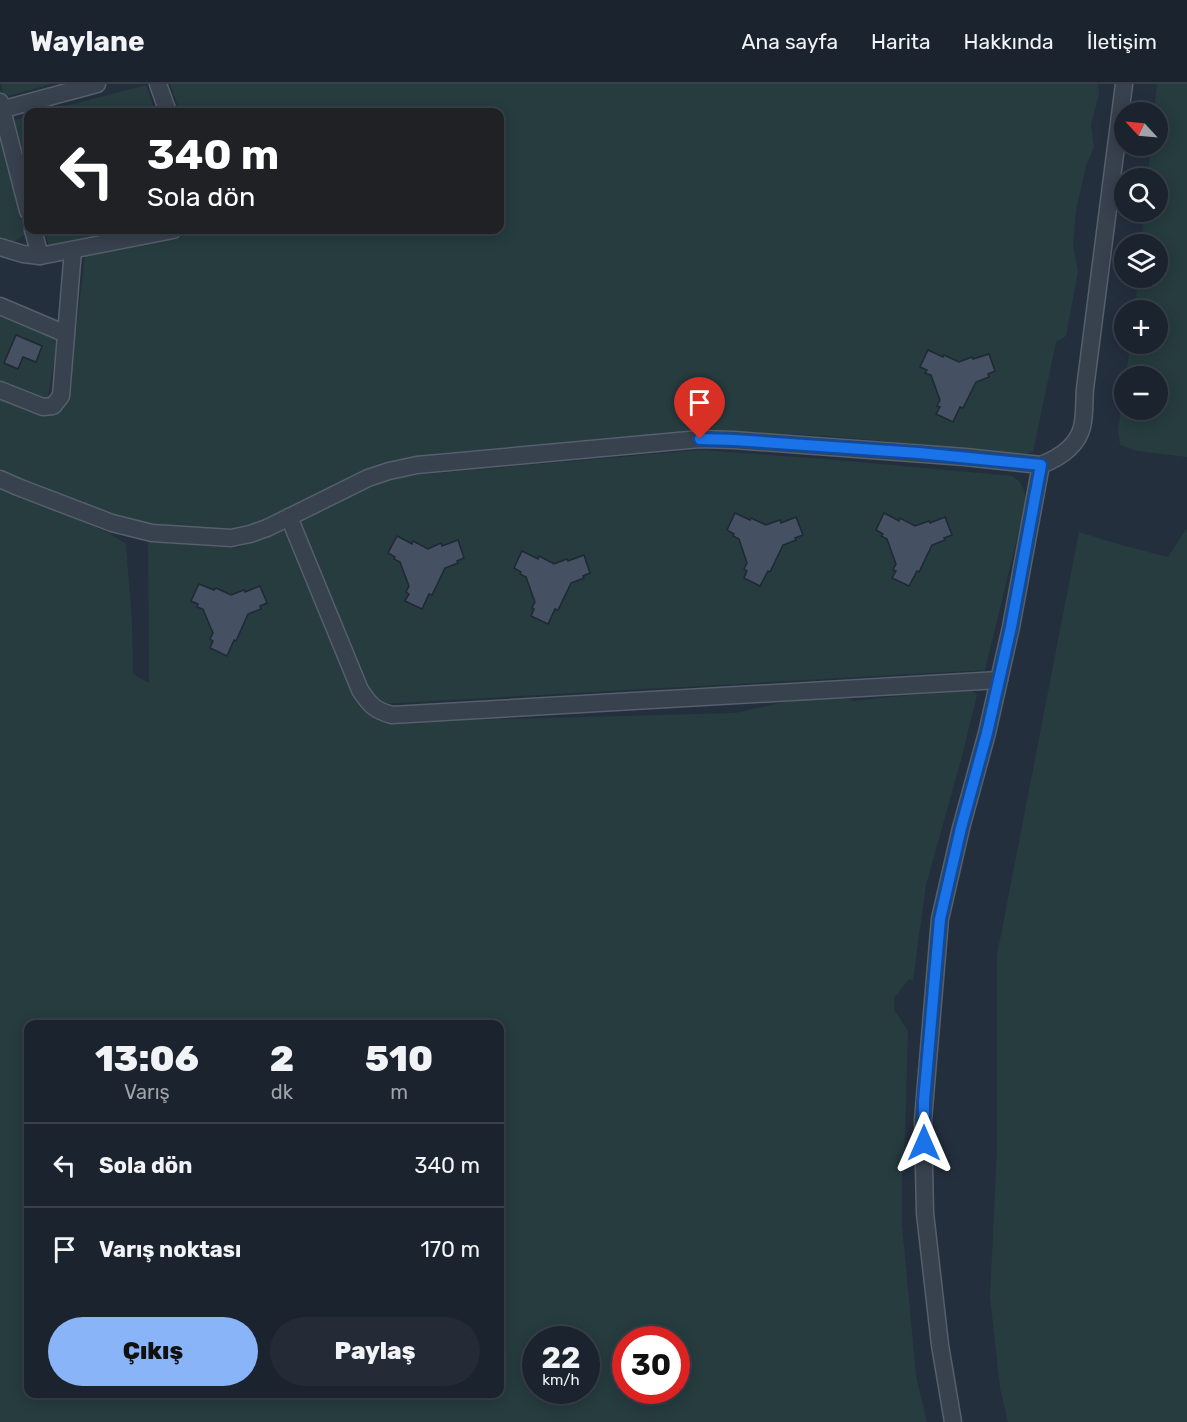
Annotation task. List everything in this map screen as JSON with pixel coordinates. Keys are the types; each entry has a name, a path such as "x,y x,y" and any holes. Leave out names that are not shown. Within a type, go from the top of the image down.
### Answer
{"street":[{"path":"24,196 1,107 97,84"},
{"path":"158,84 167,108"},
{"path":"0,479 111,523 152,533 231,538 267,528 368,477 388,471 417,465 689,439 734,440 965,457 1041,465 1057,459 1069,449 1077,440 1082,428 1124,84"},
{"path":"34,234 40,256"},
{"path":"0,247 40,256 153,234"},
{"path":"0,390 43,407 53,406 61,396 73,250"},
{"path":"0,306 66,334"},
{"path":"953,1422 940,1345 926,1213 923,1120 940,919 1011,627 1041,465"},
{"path":"289,517 360,690 375,709 392,715 999,680"}],"green space":[{"path":"1,84 52,84 4,97"},
{"path":"170,84 1098,84 1099,94 1091,125 1094,148 1086,166 1076,211 1073,245 1078,271 1066,336 1056,342 1033,452 1025,454 827,436 731,431 606,438 435,454 376,467 289,512 239,529 211,530 140,523 116,517 46,490 0,469 0,396 45,414 56,414 63,407 68,398 85,256 189,234 504,234 504,108 179,108"},
{"path":"1157,84 1187,84 1187,457 1137,451 1120,445 1118,429 1119,420 1168,420 1168,366 1127,366 1129,354 1168,354 1168,300 1136,300 1137,288 1168,288 1168,234 1142,234 1143,222 1168,222 1168,168 1148,168 1150,156 1168,156 1168,102 1155,102"},
{"path":"146,85 154,108 58,108"},
{"path":"24,117 24,162 12,121"},
{"path":"0,129 24,211 24,234 26,234 12,243 0,239"},
{"path":"45,234 114,234 49,246"},
{"path":"0,315 58,340 47,401 0,382"},
{"path":"700,450 1013,476 1023,487 1026,501 985,670 379,704 371,698 300,520 392,477"},
{"path":"0,486 109,533 126,544 133,674 149,683 148,542 238,548 286,526 346,672 392,722 735,713 821,694 855,701 972,689 977,695 926,885 913,980 909,979 894,998 895,1011 908,1031 902,1224 916,1376 927,1422 0,1422"},
{"path":"1187,528 1187,1422 1008,1422 1000,1388 990,1297 997,1148 997,955 1079,532 1168,557"}],"building":[{"path":"16,335 42,346 36,362 23,357 18,369 4,363"},
{"path":"928,350 959,362 989,354 995,371 988,374 989,377 976,382 953,422 936,414 940,407 937,406 940,400 931,375 925,373 927,370 920,367"},
{"path":"735,513 766,525 780,520 781,523 796,517 803,535 783,545 770,572 768,571 760,586 744,578 747,563 739,539 727,530"},
{"path":"884,513 915,526 945,517 952,535 932,545 919,572 917,571 909,586 892,578 896,571 893,570 896,564 887,539 876,530"},
{"path":"397,536 428,549 441,543 442,546 458,540 464,558 445,568 432,595 429,594 422,609 405,601 409,594 406,592 409,586 400,562 388,553"},
{"path":"522,551 554,564 584,555 590,573 571,583 558,610 555,609 548,624 531,616 535,602 526,577 514,568"},
{"path":"199,584 231,595 260,586 267,603 260,606 261,609 248,614 227,656 210,648 213,633 203,609 191,601"}],"route":[{"path":"700,439 919,453 1041,465 1011,627 940,919 924,1101 924,1143"}]}
